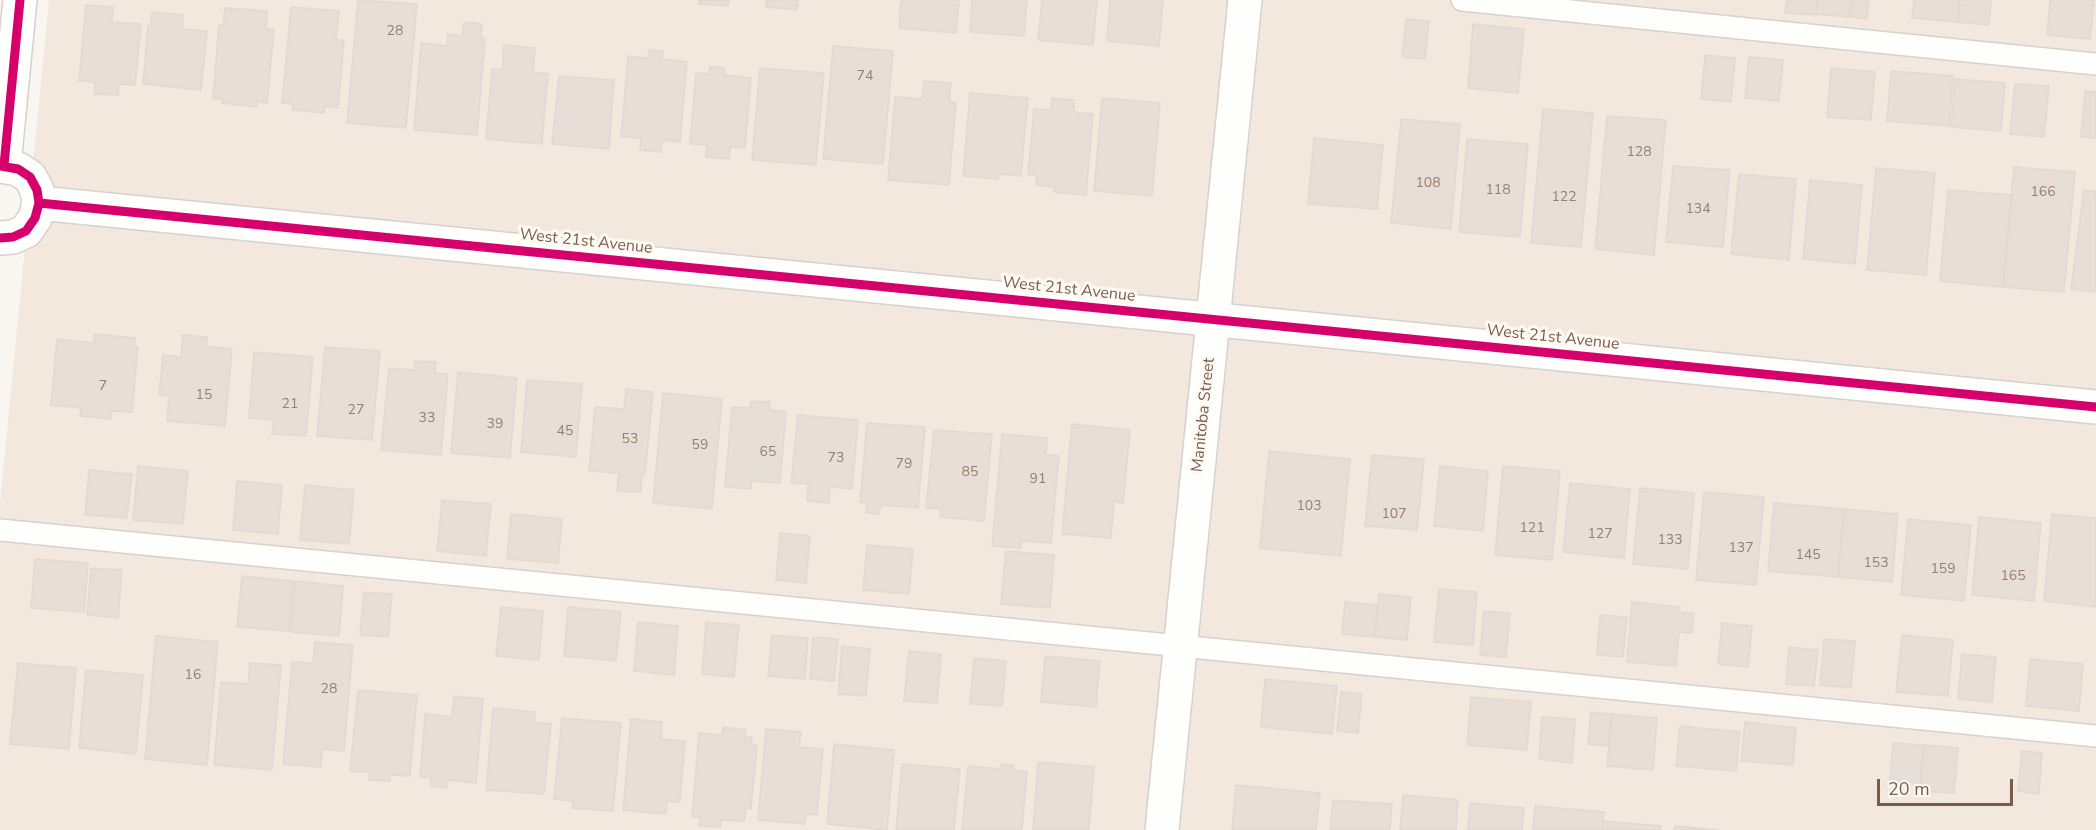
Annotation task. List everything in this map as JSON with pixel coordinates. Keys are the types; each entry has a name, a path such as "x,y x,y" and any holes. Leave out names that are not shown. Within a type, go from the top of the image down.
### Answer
{"street":[{"path":"0,238 13,237 26,231 35,218 39,204 37,190 30,177 18,169 2,166 20,0"},
{"name":"Manitoba Street","path":"1162,830 1245,0"},
{"name":"West 21st Avenue","path":"39,204 2096,407"}],"lane":[{"path":"1462,0 2096,64"},
{"path":"0,530 2096,736"}],"shaded area":[{"path":"49,0 2096,0 2096,830 0,830 0,503"}],"building":[{"path":"358,0 417,4 406,128 347,123"},
{"path":"699,0 729,0 728,6 699,4"},
{"path":"767,0 798,0 797,10 766,7"},
{"path":"901,0 959,0 956,33 899,28"},
{"path":"972,0 1027,0 1024,36 970,32"},
{"path":"1042,0 1097,0 1093,45 1038,40"},
{"path":"1110,0 1163,0 1159,46 1107,41"},
{"path":"1787,0 1817,0 1816,15 1785,13"},
{"path":"1817,0 1851,0 1850,17 1816,14"},
{"path":"1851,0 1869,0 1867,19 1850,17"},
{"path":"1914,0 1960,0 1958,22 1912,18"},
{"path":"1960,0 1991,0 1989,25 1958,22"},
{"path":"2050,0 2094,0 2090,39 2047,35"},
{"path":"86,5 113,7 112,22 141,24 135,85 119,84 118,95 94,94 95,82 79,81"},
{"path":"291,7 339,11 336,40 344,40 338,108 325,106 324,113 292,110 293,104 282,103"},
{"path":"225,8 267,11 266,29 274,29 267,103 257,101 257,107 222,103 223,99 213,98 219,25 223,25"},
{"path":"152,12 183,15 182,29 207,31 201,90 143,84 148,26 151,27"},
{"path":"1406,19 1429,21 1425,59 1402,57"},
{"path":"464,22 482,24 481,38 485,38 477,135 414,130 421,43 447,46 448,34 462,36"},
{"path":"1473,24 1524,29 1518,93 1468,88"},
{"path":"504,45 535,48 533,72 548,74 542,144 486,139 492,69 502,70"},
{"path":"833,46 893,51 883,164 823,159"},
{"path":"649,50 663,51 661,59 687,62 680,142 662,140 661,152 640,150 641,138 621,137 628,56 648,58"},
{"path":"1705,55 1735,58 1731,102 1701,99"},
{"path":"1749,57 1783,60 1779,101 1745,98"},
{"path":"710,66 724,68 724,75 751,78 745,148 730,147 729,159 706,157 707,145 690,144 696,73 709,74"},
{"path":"760,68 824,73 816,165 752,160"},
{"path":"1831,68 1875,72 1871,120 1827,117"},
{"path":"1891,71 1953,76 1949,126 1887,121"},
{"path":"559,76 614,80 609,149 552,144"},
{"path":"1955,79 2005,83 2001,131 1951,127"},
{"path":"924,81 951,83 949,101 956,103 949,185 888,180 895,97 922,99"},
{"path":"2015,84 2049,86 2044,137 2010,134"},
{"path":"2085,91 2096,92 2096,138 2081,137"},
{"path":"970,93 1028,98 1021,176 999,174 998,179 963,176"},
{"path":"1052,98 1074,100 1074,112 1093,114 1086,195 1054,192 1054,187 1036,185 1037,176 1028,174 1034,109 1051,110"},
{"path":"1102,98 1160,103 1152,196 1094,191"},
{"path":"1543,109 1593,113 1581,247 1531,243"},
{"path":"1607,116 1666,120 1654,255 1595,249"},
{"path":"1401,119 1460,124 1451,229 1391,223"},
{"path":"1314,138 1383,145 1377,209 1308,204"},
{"path":"1467,139 1528,144 1520,237 1459,232"},
{"path":"1673,166 1730,170 1723,247 1666,242"},
{"path":"2014,167 2075,172 2064,292 2003,287"},
{"path":"1876,168 1935,173 1926,275 1867,270"},
{"path":"1739,174 1796,179 1789,260 1731,254"},
{"path":"1810,180 1862,185 1855,264 1803,259"},
{"path":"1948,190 2012,195 2003,287 1940,281"},
{"path":"2084,190 2096,192 2096,292 2071,289"},
{"path":"94,334 135,338 134,346 138,347 132,412 111,411 111,419 80,416 81,408 51,405 57,339 94,343"},
{"path":"183,335 207,337 206,346 232,349 225,426 167,421 169,396 159,395 163,355 181,357"},
{"path":"325,347 380,351 372,440 317,436"},
{"path":"254,352 313,357 306,436 272,434 274,420 249,418"},
{"path":"415,361 436,362 435,373 448,374 441,455 381,450 389,368 414,370"},
{"path":"458,372 517,378 510,458 451,453"},
{"path":"527,380 582,384 576,457 521,452"},
{"path":"626,389 653,392 645,475 642,475 641,492 617,491 619,473 589,471 595,407 624,409"},
{"path":"663,393 722,399 712,509 653,503"},
{"path":"751,401 770,402 770,410 786,412 780,483 751,481 751,489 725,487 732,407 750,408"},
{"path":"798,415 858,420 852,489 830,487 829,503 807,501 808,484 791,483"},
{"path":"867,423 925,427 918,508 881,505 879,514 866,513 867,503 860,502"},
{"path":"1072,424 1130,430 1123,503 1114,501 1111,538 1062,534"},
{"path":"934,430 992,434 984,521 940,517 941,509 926,508"},
{"path":"1002,434 1047,438 1046,455 1059,456 1051,543 1021,541 1021,548 992,546"},
{"path":"1269,451 1350,459 1341,556 1260,548"},
{"path":"1372,455 1424,459 1417,530 1365,526"},
{"path":"138,466 188,471 183,524 133,520"},
{"path":"1440,466 1488,471 1483,531 1434,526"},
{"path":"1503,466 1560,471 1552,560 1495,555"},
{"path":"89,470 132,474 127,518 85,515"},
{"path":"237,481 282,485 278,534 233,530"},
{"path":"1570,483 1630,489 1624,558 1563,552"},
{"path":"305,485 354,490 349,544 300,540"},
{"path":"1640,488 1694,493 1688,569 1633,564"},
{"path":"1704,492 1764,497 1756,585 1696,580"},
{"path":"442,500 491,504 486,556 437,551"},
{"path":"1774,503 1844,509 1838,577 1768,571"},
{"path":"1844,509 1898,514 1892,582 1838,577"},
{"path":"511,514 562,519 558,563 507,559"},
{"path":"2052,514 2096,518 2096,607 2044,601"},
{"path":"1979,517 2041,523 2034,601 1972,595"},
{"path":"1908,519 1971,525 1964,601 1901,595"},
{"path":"780,533 810,536 806,583 776,580"},
{"path":"867,545 913,549 909,594 863,590"},
{"path":"1006,551 1054,555 1050,608 1001,604"},
{"path":"35,559 88,563 84,612 31,608"},
{"path":"91,568 122,570 118,618 87,615"},
{"path":"242,576 293,581 289,631 237,627"},
{"path":"295,581 343,586 339,636 291,632"},
{"path":"1439,589 1477,592 1473,645 1434,642"},
{"path":"364,592 392,594 388,637 360,635"},
{"path":"1379,594 1411,597 1407,640 1375,637"},
{"path":"1345,602 1377,605 1375,637 1342,634"},
{"path":"1632,602 1680,607 1679,612 1694,614 1692,633 1679,632 1676,666 1627,662"},
{"path":"501,607 543,611 539,660 496,656"},
{"path":"568,607 621,612 616,661 564,656"},
{"path":"1484,611 1510,613 1506,657 1480,655"},
{"path":"1600,615 1627,617 1623,657 1597,655"},
{"path":"638,622 678,626 674,675 634,671"},
{"path":"706,622 739,625 734,677 702,674"},
{"path":"1722,623 1752,626 1748,667 1718,664"},
{"path":"772,635 808,638 805,679 768,676"},
{"path":"1902,635 1953,640 1948,696 1896,692"},
{"path":"156,636 218,642 207,765 145,759"},
{"path":"813,637 838,639 834,681 810,679"},
{"path":"1824,639 1855,641 1851,688 1820,685"},
{"path":"315,642 353,645 344,751 322,749 321,767 283,764 292,662 313,663"},
{"path":"842,646 870,649 866,696 838,694"},
{"path":"1789,647 1818,650 1814,686 1786,684"},
{"path":"909,651 941,654 937,703 904,701"},
{"path":"1962,654 1996,657 1992,702 1958,699"},
{"path":"1045,656 1100,661 1096,707 1041,702"},
{"path":"974,658 1006,661 1002,706 970,704"},
{"path":"2030,659 2083,664 2079,711 2026,706"},
{"path":"18,663 76,668 69,749 10,744"},
{"path":"250,663 281,665 272,770 214,765 221,682 248,684"},
{"path":"86,670 143,675 136,754 79,748"},
{"path":"1265,679 1337,686 1332,734 1261,727"},
{"path":"358,690 417,695 410,776 390,775 390,781 369,780 370,772 350,771"},
{"path":"1341,692 1362,694 1358,733 1337,731"},
{"path":"454,696 483,699 476,783 448,780 447,788 430,786 431,778 420,777 425,714 452,717"},
{"path":"1471,697 1531,702 1527,750 1467,745"},
{"path":"493,708 535,712 534,722 551,724 544,794 486,790"},
{"path":"1591,712 1612,714 1609,746 1588,744"},
{"path":"1612,714 1657,718 1653,770 1607,766"},
{"path":"1542,717 1575,719 1572,763 1539,759"},
{"path":"562,718 621,723 613,811 572,808 573,801 554,799"},
{"path":"631,719 662,722 661,739 685,741 680,802 667,801 666,814 623,810"},
{"path":"1745,722 1796,728 1793,765 1741,761"},
{"path":"1680,726 1740,732 1736,771 1676,766"},
{"path":"723,727 746,730 745,737 752,737 751,745 757,746 751,809 746,808 744,821 721,820 721,827 699,826 700,817 692,817 699,733 722,735"},
{"path":"766,729 801,732 799,747 823,749 817,815 806,814 805,824 758,820"},
{"path":"1893,743 1924,745 1920,783 1890,780"},
{"path":"834,744 894,750 887,830 827,824"},
{"path":"1924,745 1958,748 1954,793 1920,791"},
{"path":"2022,751 2042,753 2039,794 2018,791"},
{"path":"1038,762 1094,767 1089,830 1033,830"},
{"path":"902,764 960,769 954,830 896,830"},
{"path":"1001,764 1013,765 1013,770 1027,772 1022,830 962,830 968,766 1000,769"},
{"path":"1236,785 1320,793 1316,830 1232,830"},
{"path":"1403,795 1458,800 1456,830 1400,830"},
{"path":"1333,800 1392,804 1390,830 1330,830"},
{"path":"1470,803 1524,808 1522,830 1468,830"},
{"path":"1535,806 1604,812 1602,830 1533,830"},
{"path":"1603,821 1661,826 1661,830 1602,830"},
{"path":"1675,826 1718,830 1674,830"}],"cycle path":[{"path":"4,165 20,0"},
{"path":"0,166 18,169 30,177 37,190 39,203 35,218 26,231 13,237 0,238"},
{"path":"39,203 2096,407"}]}
